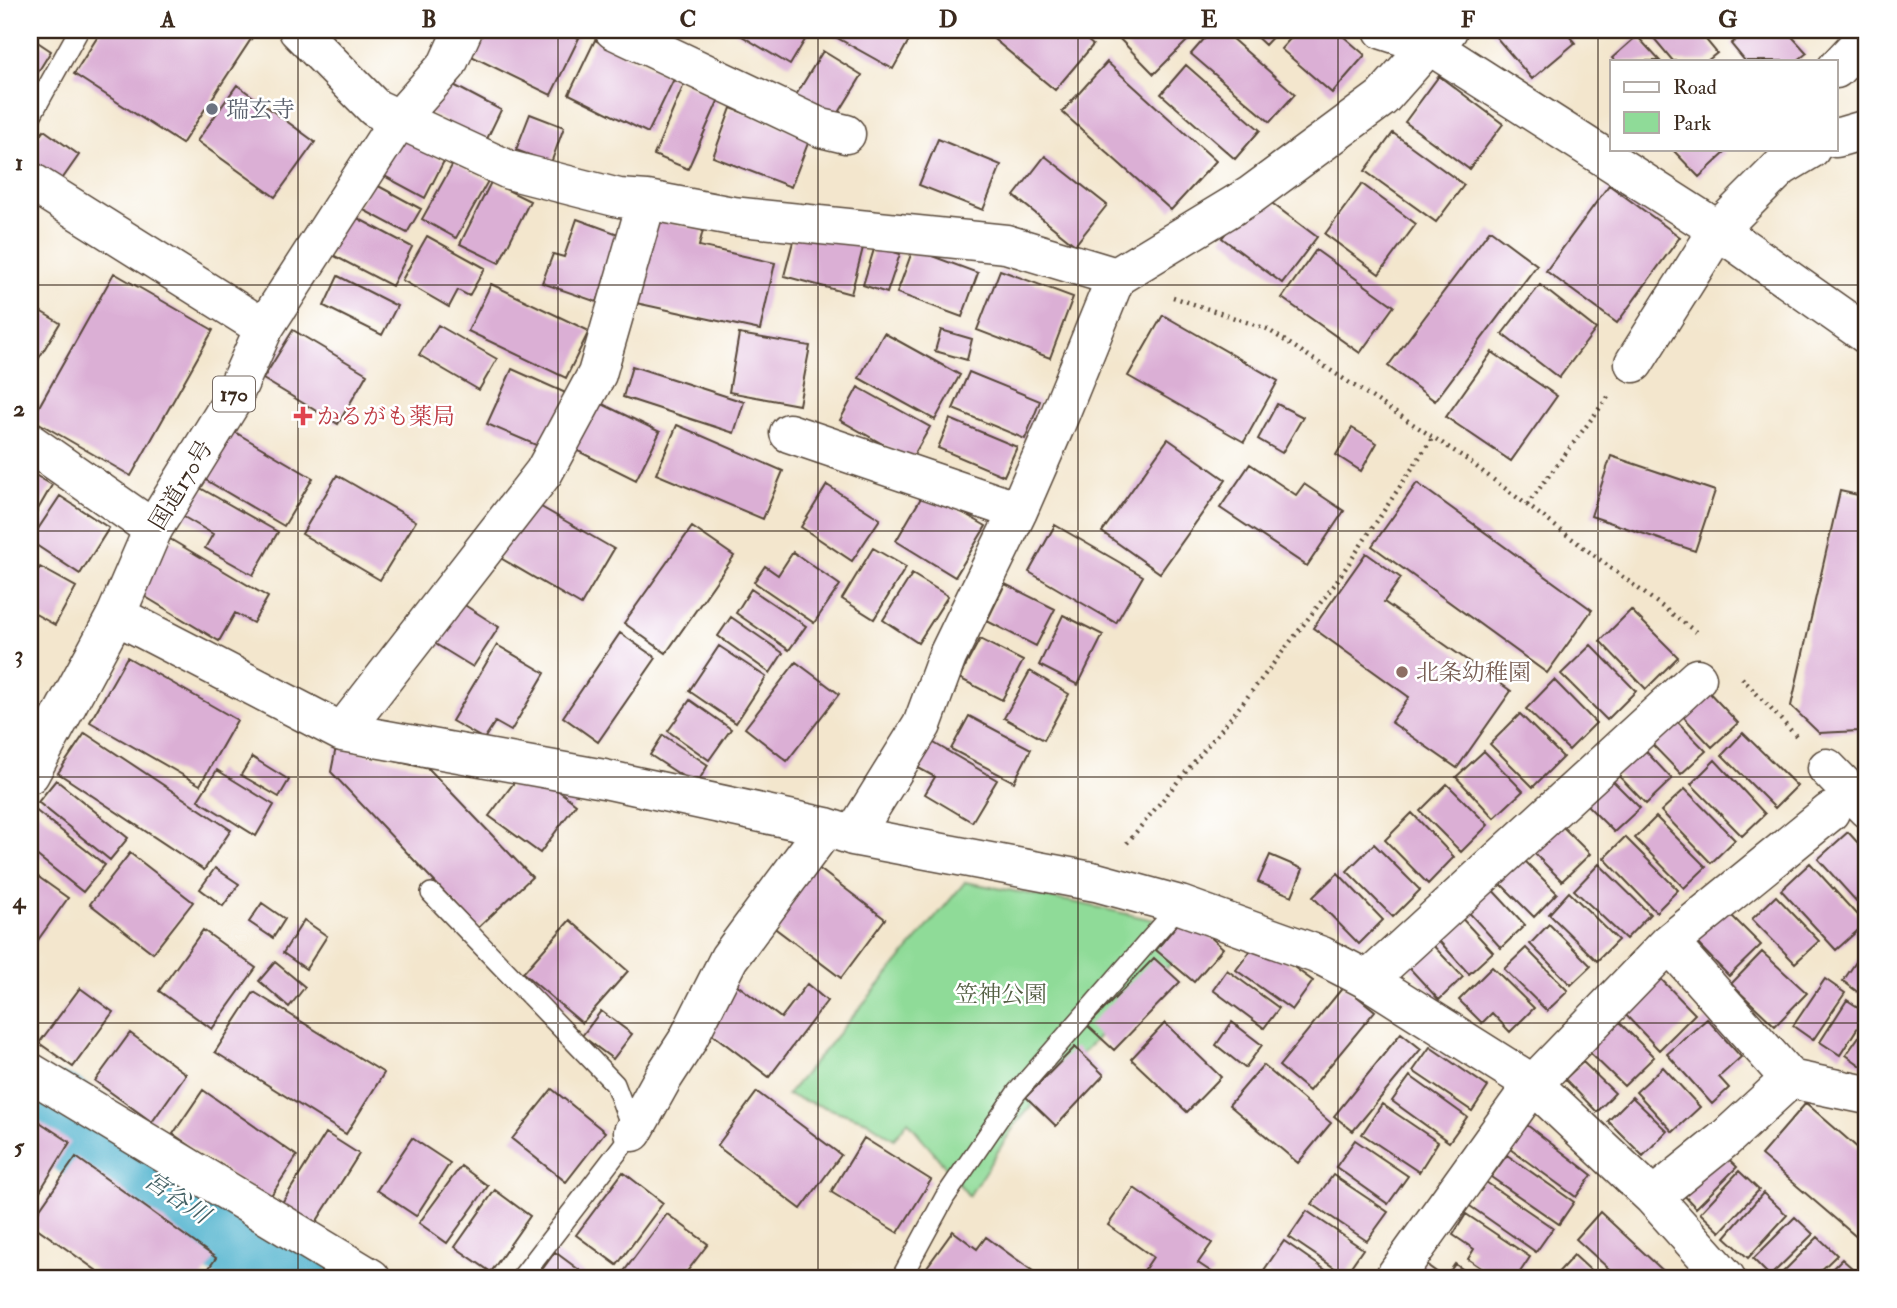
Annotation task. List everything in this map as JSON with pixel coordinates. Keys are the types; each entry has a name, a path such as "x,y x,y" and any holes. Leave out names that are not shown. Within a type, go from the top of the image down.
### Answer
{"main road":[{"path":"298,30 375,108 509,170 619,198 647,200 732,216 1006,244 1116,277"},
{"name":"国道170号","path":"30,774 116,615 153,529 230,404 264,328 399,119 447,65 463,30"},
{"path":"614,30 821,128 846,134"},
{"path":"1383,30 1438,37 1867,335"},
{"path":"1838,67 1867,36"},
{"path":"633,1132 687,1041 729,958 840,832 922,725 947,657 1018,511 1116,277 1251,195 1327,139 1382,98 1438,37"},
{"path":"1838,137 1867,129"},
{"path":"1634,363 1718,230 1781,167 1809,150"},
{"path":"30,181 264,328"},
{"path":"342,732 544,472 597,374 647,200"},
{"path":"789,433 1018,511"},
{"path":"30,443 153,529"},
{"path":"116,615 342,732 604,779 840,832 1096,882 1180,905 1322,956 1368,980 1533,1084 1653,1197 1726,1278"},
{"path":"1368,980 1697,678"},
{"path":"1394,1278 1533,1084 1670,943 1857,806 1827,768"},
{"path":"1670,943 1790,1079 1867,1095"},
{"path":"30,1072 371,1278"},
{"path":"1653,1197 1726,1138 1790,1079"}],"lane":[{"path":"30,118 69,33"},
{"path":"431,893 615,1084 633,1132 521,1278"},
{"path":"901,1278 945,1197 1017,1092 1180,905"}],"path":[{"path":"1116,277 1267,329 1462,456 1696,633"},
{"path":"1527,505 1634,363"},
{"path":"1096,882 1242,704 1335,584 1433,437"},
{"path":"1734,670 1827,768"}],"green space":[{"name":"笠神公園","path":"965,882 1078,903 1203,931 1039,1097 1015,1125 969,1196 908,1121 894,1139 867,1121 787,1095"}],"building":[{"path":"102,30 250,30 255,33 182,144 74,74"},
{"path":"464,30 561,30 579,38 551,95 455,48"},
{"path":"732,30 811,30 790,65"},
{"path":"837,30 908,30 913,33 893,69 834,36"},
{"path":"983,30 1075,30 1093,45 1055,90"},
{"path":"1111,30 1179,30 1189,39 1154,74"},
{"path":"1212,30 1222,30 1295,94 1270,122 1191,54"},
{"path":"1249,30 1279,30 1265,45"},
{"path":"1298,30 1336,30 1365,55 1332,93 1281,49"},
{"path":"1490,30 1564,30 1575,43 1532,79"},
{"path":"1647,30 1698,30 1717,53 1708,60 1672,60"},
{"path":"1748,30 1786,30 1807,53 1798,60 1744,60 1731,44"},
{"path":"1637,36 1659,60 1614,60 1612,58"},
{"path":"30,37 51,51 30,85"},
{"path":"595,40 674,79 648,133 569,94"},
{"path":"823,51 862,75 832,124 793,100"},
{"path":"1107,62 1216,161 1171,210 1062,112"},
{"path":"1186,65 1260,130 1235,159 1161,94"},
{"path":"1439,76 1503,124 1469,169 1405,122"},
{"path":"446,81 501,110 485,143 429,112"},
{"path":"684,84 719,99 688,169 654,155"},
{"path":"237,85 315,142 275,197 197,141"},
{"path":"731,108 810,138 791,187 713,157"},
{"path":"530,114 564,127 551,163 516,150"},
{"path":"44,130 79,155 58,185 30,165 30,150"},
{"path":"1393,133 1464,185 1436,222 1365,171"},
{"path":"395,135 444,161 425,198 375,171"},
{"path":"938,139 1001,165 983,210 919,185"},
{"path":"1673,150 1722,150 1725,153 1699,177"},
{"path":"1045,156 1107,205 1075,245 1014,196"},
{"path":"454,162 488,181 456,238 422,219"},
{"path":"371,182 421,209 407,233 358,207"},
{"path":"491,182 530,201 499,263 460,244"},
{"path":"1362,184 1416,224 1379,274 1325,234"},
{"path":"1609,185 1680,237 1617,323 1546,271"},
{"path":"1257,192 1317,237 1282,283 1222,238"},
{"path":"346,212 412,247 392,286 325,251"},
{"path":"577,219 621,235 597,302 542,283 553,254 564,257"},
{"path":"655,220 703,230 699,246 775,263 760,330 636,303"},
{"path":"796,230 863,248 851,294 784,276"},
{"path":"1490,230 1537,265 1435,401 1388,366"},
{"path":"427,236 485,268 469,296 458,290 449,307 402,280"},
{"path":"875,246 900,254 887,293 863,285"},
{"path":"913,249 978,273 962,317 897,293"},
{"path":"1316,250 1394,306 1360,353 1282,298"},
{"path":"1000,270 1073,297 1050,358 977,330"},
{"path":"114,273 213,330 131,476 32,419"},
{"path":"338,276 397,306 382,335 324,306"},
{"path":"491,284 589,331 566,378 468,331"},
{"path":"1540,285 1596,329 1559,378 1502,334"},
{"path":"30,305 60,323 30,373"},
{"path":"1163,315 1278,381 1244,442 1128,376"},
{"path":"438,325 497,359 479,390 419,355"},
{"path":"293,330 367,374 338,424 263,379"},
{"path":"941,330 972,339 967,360 935,351"},
{"path":"884,333 960,375 935,420 859,378"},
{"path":"739,334 810,346 799,405 729,392"},
{"path":"1492,352 1557,396 1511,461 1446,417"},
{"path":"632,366 744,402 734,433 623,397"},
{"path":"512,369 568,394 543,448 487,424"},
{"path":"969,372 1040,401 1025,439 953,409"},
{"path":"858,387 930,427 911,460 840,420"},
{"path":"594,400 660,432 636,480 570,447"},
{"path":"1277,404 1303,417 1282,453 1258,439"},
{"path":"950,419 1017,447 1004,476 938,448"},
{"path":"677,425 783,471 763,519 656,474"},
{"path":"228,428 313,478 284,526 199,476"},
{"path":"1352,428 1377,443 1361,471 1336,455"},
{"path":"1168,439 1226,480 1160,573 1102,532"},
{"path":"1611,456 1715,491 1695,551 1591,516"},
{"path":"1250,464 1296,495 1304,484 1344,511 1307,566 1220,508"},
{"path":"30,472 52,485 30,523"},
{"path":"337,475 416,521 380,580 302,534"},
{"path":"188,481 278,532 253,575 205,548 213,534 172,510"},
{"path":"1417,483 1592,610 1547,673 1372,546"},
{"path":"827,485 880,519 852,561 801,527"},
{"path":"925,491 986,526 955,577 896,541"},
{"path":"1840,491 1867,497 1867,693 1859,731 1819,733 1791,706"},
{"path":"60,496 109,528 80,574 30,541"},
{"path":"529,500 614,549 581,605 497,556"},
{"path":"1055,525 1143,576 1116,623 1029,572"},
{"path":"692,527 734,556 666,653 624,623"},
{"path":"170,539 268,597 253,623 235,613 219,641 139,593"},
{"path":"873,548 906,567 874,619 842,599"},
{"path":"793,552 840,585 814,623 754,582 765,566 778,575"},
{"path":"1366,553 1401,578 1384,602 1511,691 1457,768 1391,722 1409,697 1313,628"},
{"path":"40,567 76,587 55,625 30,611 30,584"},
{"path":"912,574 948,596 918,643 883,620"},
{"path":"1005,584 1055,609 1036,646 987,621"},
{"path":"751,589 806,626 789,650 736,613"},
{"path":"455,599 499,627 473,667 429,640"},
{"path":"1631,610 1678,657 1646,689 1600,641"},
{"path":"1063,615 1103,635 1078,685 1039,665"},
{"path":"731,617 783,653 770,673 718,636"},
{"path":"620,633 656,658 598,742 563,717"},
{"path":"980,639 1023,661 1002,700 959,678"},
{"path":"497,645 545,673 511,731 495,722 484,739 452,721"},
{"path":"1591,645 1636,691 1607,720 1561,674"},
{"path":"719,646 766,677 736,723 689,691"},
{"path":"127,657 237,720 200,785 90,722"},
{"path":"796,662 839,694 787,761 745,728"},
{"path":"1030,671 1069,694 1044,740 1004,718"},
{"path":"1554,680 1596,723 1569,750 1526,709"},
{"path":"1704,687 1738,723 1712,747 1678,711"},
{"path":"690,700 731,729 709,760 668,731"},
{"path":"1520,714 1563,757 1533,787 1490,744"},
{"path":"1671,715 1706,751 1681,774 1646,738"},
{"path":"969,716 1031,749 1014,782 951,749"},
{"path":"85,733 231,830 204,870 58,773"},
{"path":"1743,733 1797,786 1775,808 1722,755"},
{"path":"663,735 708,765 696,785 650,755"},
{"path":"927,739 997,780 972,822 925,794 935,777 913,765"},
{"path":"1639,744 1672,779 1646,804 1613,770"},
{"path":"336,747 429,769 532,877 478,928 331,772"},
{"path":"1484,751 1523,791 1494,818 1456,777"},
{"path":"252,757 289,780 279,797 241,775"},
{"path":"1715,760 1765,814 1742,836 1691,784"},
{"path":"217,770 274,805 256,836 198,800"},
{"path":"1604,772 1640,808 1614,832 1578,796"},
{"path":"56,780 128,838 110,860 38,802"},
{"path":"516,780 547,782 576,804 540,853 489,816"},
{"path":"1447,784 1488,825 1461,852 1420,811"},
{"path":"1685,789 1735,840 1711,863 1661,811"},
{"path":"34,809 105,865 83,892 30,850 30,814"},
{"path":"1412,813 1454,857 1428,884 1385,840"},
{"path":"1656,817 1706,867 1684,888 1635,838"},
{"path":"1556,820 1590,854 1562,881 1529,848"},
{"path":"1848,832 1867,853 1867,913 1818,859"},
{"path":"1625,837 1678,890 1656,912 1604,858"},
{"path":"1374,844 1420,890 1393,917 1347,871"},
{"path":"130,853 193,902 153,953 90,904"},
{"path":"1517,853 1557,893 1534,917 1494,877"},
{"path":"1270,855 1303,869 1292,896 1258,882"},
{"path":"1810,863 1865,924 1836,950 1781,890"},
{"path":"813,864 885,919 841,978 768,923"},
{"path":"1599,864 1650,914 1626,939 1574,890"},
{"path":"215,868 239,884 223,906 200,889"},
{"path":"30,871 68,898 35,944 30,940"},
{"path":"1338,873 1383,920 1359,944 1313,897"},
{"path":"1488,885 1525,925 1501,948 1464,907"},
{"path":"1569,892 1618,940 1597,961 1549,914"},
{"path":"1776,896 1819,941 1795,963 1752,919"},
{"path":"262,903 285,919 273,938 249,922"},
{"path":"1724,908 1761,945 1729,976 1693,939"},
{"path":"1456,912 1493,952 1469,974 1432,933"},
{"path":"1185,915 1223,948 1194,982 1156,950"},
{"path":"304,920 327,936 306,969 283,953"},
{"path":"570,920 628,971 582,1023 523,973"},
{"path":"1549,924 1591,966 1571,985 1530,944"},
{"path":"203,930 256,968 212,1029 159,991"},
{"path":"1426,938 1463,977 1439,1000 1402,960"},
{"path":"1258,941 1313,981 1292,1010 1236,970"},
{"path":"1867,946 1867,999 1843,981"},
{"path":"1526,948 1568,991 1547,1011 1504,969"},
{"path":"1762,952 1807,993 1775,1026 1731,984"},
{"path":"1154,958 1180,982 1114,1050 1088,1026"},
{"path":"275,962 305,987 289,1007 259,981"},
{"path":"1492,967 1534,1008 1510,1032 1492,1013 1482,1023 1459,1000"},
{"path":"1227,970 1279,1008 1264,1028 1213,990"},
{"path":"1658,976 1695,1014 1659,1050 1622,1011"},
{"path":"1825,979 1845,993 1813,1040 1793,1026"},
{"path":"732,981 781,1018 807,984 827,1001 769,1077 699,1024"},
{"path":"1344,986 1375,1011 1309,1091 1279,1066"},
{"path":"80,988 113,1012 73,1067 39,1043"},
{"path":"254,992 384,1073 346,1134 215,1052"},
{"path":"1847,1000 1867,1013 1840,1055 1820,1042"},
{"path":"601,1011 632,1034 613,1059 582,1036"},
{"path":"1614,1017 1654,1057 1624,1086 1584,1047"},
{"path":"1707,1019 1741,1057 1719,1077 1729,1088 1712,1104 1667,1054"},
{"path":"1232,1022 1262,1045 1245,1068 1216,1045"},
{"path":"1165,1023 1221,1077 1187,1112 1131,1059"},
{"path":"1867,1025 1867,1070 1846,1055"},
{"path":"130,1033 186,1074 152,1122 95,1081"},
{"path":"1401,1033 1421,1049 1353,1131 1334,1116"},
{"path":"1075,1047 1104,1075 1056,1126 1026,1097"},
{"path":"1430,1047 1488,1087 1472,1111 1413,1071"},
{"path":"1583,1062 1615,1093 1597,1112 1565,1079"},
{"path":"1263,1065 1331,1123 1298,1163 1229,1105"},
{"path":"1663,1067 1700,1107 1673,1132 1636,1092"},
{"path":"1410,1076 1467,1117 1449,1142 1392,1101"},
{"path":"552,1089 605,1132 566,1182 512,1139"},
{"path":"203,1090 297,1156 268,1200 173,1134"},
{"path":"757,1092 841,1155 801,1209 717,1146"},
{"path":"1632,1097 1667,1131 1643,1156 1608,1121"},
{"path":"1806,1103 1867,1156 1867,1246 1761,1155"},
{"path":"1382,1104 1438,1142 1419,1172 1362,1134"},
{"path":"38,1121 70,1142 30,1207 30,1135"},
{"path":"1527,1125 1592,1175 1576,1197 1510,1149"},
{"path":"326,1133 359,1154 313,1227 280,1206"},
{"path":"412,1138 450,1163 416,1216 377,1190"},
{"path":"864,1138 931,1180 898,1233 831,1192"},
{"path":"1355,1140 1408,1176 1388,1204 1336,1167"},
{"path":"1720,1151 1737,1167 1696,1208 1680,1191"},
{"path":"1507,1155 1574,1202 1559,1224 1491,1177"},
{"path":"76,1157 216,1258 202,1278 107,1278 30,1223"},
{"path":"461,1166 488,1186 447,1243 419,1223"},
{"path":"1739,1171 1759,1190 1720,1232 1700,1213"},
{"path":"623,1172 663,1203 617,1265 576,1235"},
{"path":"1333,1175 1388,1212 1367,1241 1312,1204"},
{"path":"1483,1180 1553,1228 1536,1252 1467,1204"},
{"path":"1134,1188 1212,1243 1198,1263 1213,1273 1209,1278 1152,1278 1143,1272 1153,1257 1108,1225"},
{"path":"495,1190 530,1216 491,1272 455,1247"},
{"path":"1763,1193 1787,1215 1748,1258 1725,1237"},
{"path":"1307,1211 1363,1249 1345,1275 1289,1237"},
{"path":"1600,1212 1671,1278 1619,1278 1576,1239"},
{"path":"667,1214 708,1244 682,1278 619,1278"},
{"path":"1466,1214 1530,1257 1516,1278 1496,1278 1468,1259 1474,1249 1453,1235"},
{"path":"1795,1217 1813,1234 1770,1276 1753,1259"},
{"path":"953,1231 977,1249 986,1237 1034,1272 1029,1278 919,1278"},
{"path":"1818,1237 1837,1255 1813,1278 1777,1278"},
{"path":"1284,1241 1337,1278 1275,1278 1264,1270"},
{"path":"555,1252 590,1278 536,1278"},
{"path":"1574,1255 1599,1278 1553,1278"},
{"path":"1842,1259 1861,1276 1823,1278"},
{"path":"1420,1260 1445,1278 1407,1278"},
{"path":"1455,1264 1475,1278 1445,1278"}],"waterway":[{"name":"宮谷川","path":"56,1117 298,1278"}],"place":[{"name":"瑞玄寺","path":"212,109"},
{"name":"かるがも薬局","path":"303,416"},
{"name":"北条幼稚園","path":"1402,672"}]}
